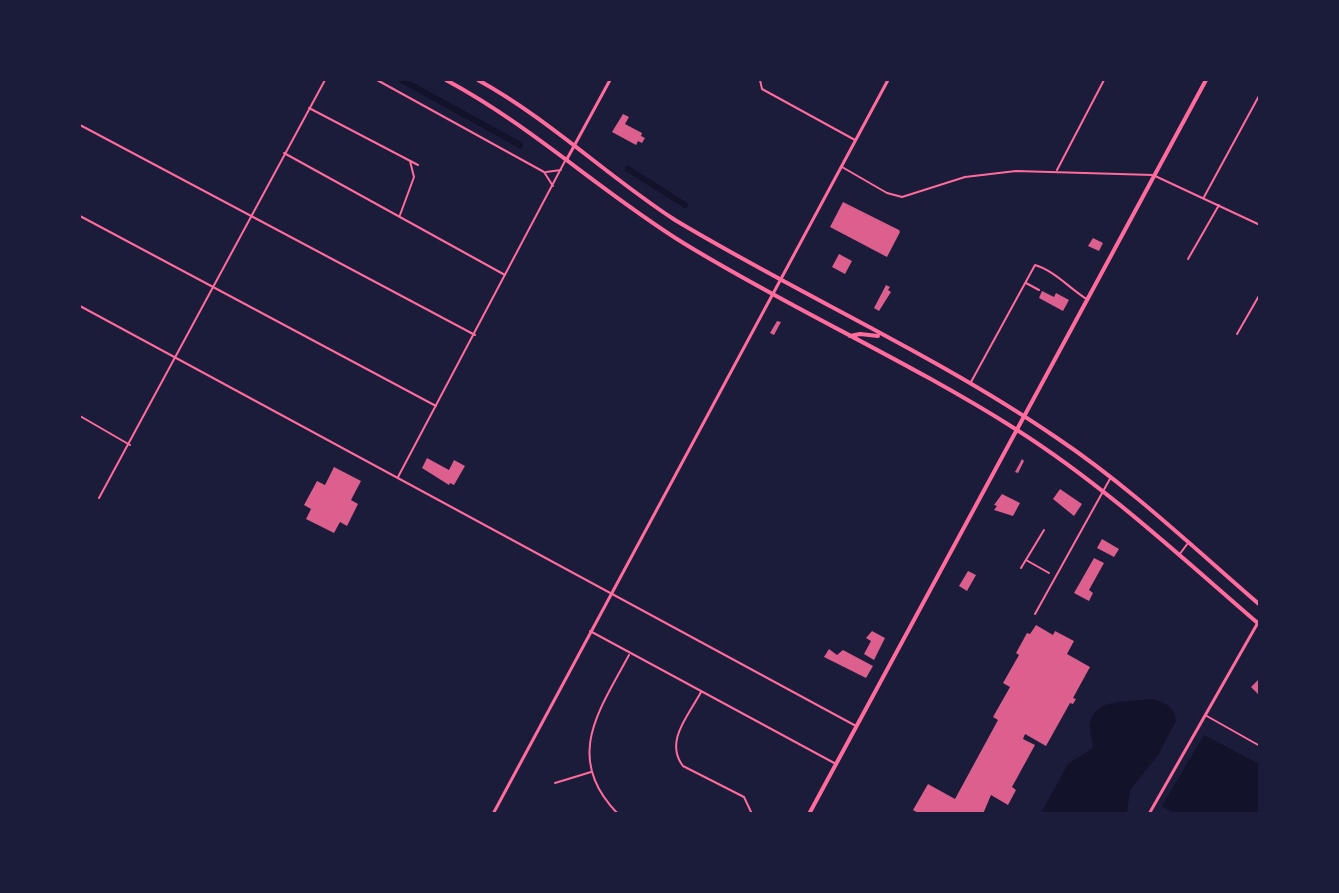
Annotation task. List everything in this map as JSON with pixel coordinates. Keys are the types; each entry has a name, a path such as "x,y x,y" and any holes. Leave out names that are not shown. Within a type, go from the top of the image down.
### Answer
{"main road":[{"path":"446,80 501,111 650,222 1016,430 1104,491 1259,622"},
{"path":"478,80 518,104 574,144 630,189 675,220 1024,416 1111,477 1260,605"},
{"path":"809,813 1206,80"},
{"path":"850,336 860,334 882,336"}],"street":[{"path":"99,498 130,445 325,80"},
{"path":"377,80 544,172 553,186"},
{"path":"399,477 610,80"},
{"path":"760,80 762,89 855,140"},
{"path":"493,813 888,80"},
{"path":"1057,170 1104,80"},
{"path":"1204,198 1260,94"},
{"path":"309,108 418,165"},
{"path":"80,125 475,335"},
{"path":"284,153 505,274"},
{"path":"399,216 414,177 410,161"},
{"path":"842,166 887,193 902,197 965,177 1016,171 1057,170 1153,175 1260,225"},
{"path":"544,172 561,170"},
{"path":"1188,259 1219,205"},
{"path":"80,216 436,406"},
{"path":"970,384 1035,265 1045,268 1067,287 1088,300"},
{"path":"1025,282 1039,290"},
{"path":"1237,334 1260,294"},
{"path":"80,306 856,726"},
{"path":"80,416 130,445"},
{"path":"1035,614 1111,477"},
{"path":"1021,568 1044,530"},
{"path":"1179,555 1188,543"},
{"path":"1026,560 1049,573"},
{"path":"1149,813 1259,622"},
{"path":"590,631 836,764"},
{"path":"618,813 602,795 591,772 589,743 591,730 630,654"},
{"path":"701,692 674,741 677,758 683,766 744,797 752,813"},
{"path":"1205,715 1260,746"},
{"path":"555,783 591,772"}],"shaded area":[{"path":"1148,699 1167,705 1173,711 1176,721 1158,755 1130,790 1127,813 1041,813 1068,764 1093,748 1090,729 1091,719 1096,711 1111,704"},
{"path":"1204,735 1259,764 1259,813 1174,813 1162,806"}],"building":[{"path":"623,114 629,117 625,124 642,133 641,136 645,138 642,143 638,141 636,145 612,132"},
{"path":"843,202 899,230 887,257 830,227"},
{"path":"1093,238 1103,243 1099,251 1088,246"},
{"path":"839,254 852,261 845,274 832,267"},
{"path":"886,285 890,287 888,290 891,292 879,311 874,308"},
{"path":"1042,291 1054,297 1056,293 1069,300 1063,311 1039,298"},
{"path":"777,321 781,322 774,335 770,333"},
{"path":"427,458 449,470 454,460 465,466 454,485 450,483 449,485 422,468"},
{"path":"1022,459 1024,461 1018,473 1015,472"},
{"path":"334,467 361,481 351,500 358,504 347,526 340,522 334,533 306,519 311,509 304,505 317,481 325,485"},
{"path":"1060,489 1082,504 1074,516 1053,499"},
{"path":"1002,494 1020,503 1013,516 994,510 997,506 994,505"},
{"path":"1102,539 1119,549 1114,557 1097,548"},
{"path":"1094,558 1104,563 1089,590 1093,593 1089,601 1074,593"},
{"path":"968,571 976,575 967,591 959,586"},
{"path":"1036,625 1053,635 1055,631 1074,641 1067,654 1090,667 1073,698 1076,699 1073,704 1070,703 1046,746 1025,734 1023,739 1035,745 1012,787 1016,790 1008,805 991,795 983,814 920,814 913,810 928,784 955,799 998,720 993,717 1010,687 1003,683 1019,655 1016,653 1027,633 1030,634"},
{"path":"872,631 885,638 874,660 864,654 871,641 866,638"},
{"path":"829,649 837,655 843,650 873,666 866,678 824,657"},
{"path":"1260,678 1260,696 1251,687"}],"waterway":[{"path":"402,80 520,145"},
{"path":"628,169 685,205"}]}
